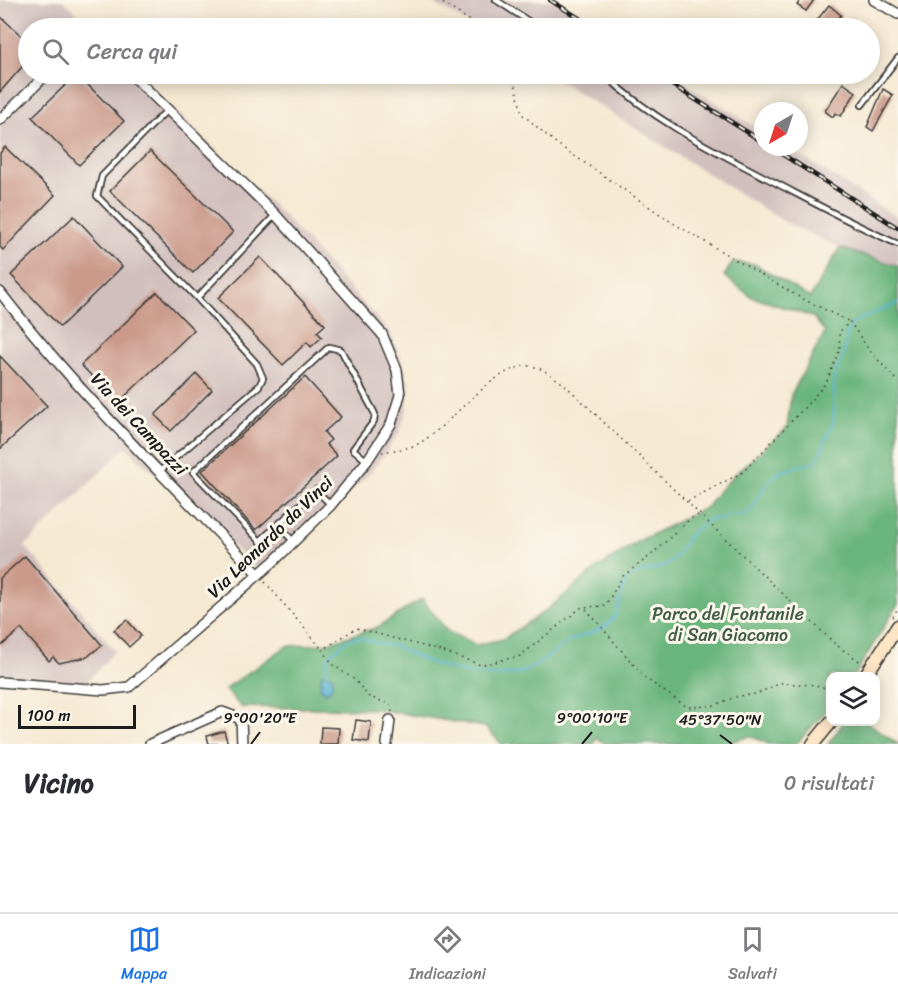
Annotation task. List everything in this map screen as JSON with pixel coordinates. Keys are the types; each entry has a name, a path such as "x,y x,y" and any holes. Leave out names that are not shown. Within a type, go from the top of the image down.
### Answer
{"street":[{"path":"874,0 898,14"},
{"path":"0,120 37,84"},
{"name":"Via Leonardo da Vinci","path":"0,682 103,690 129,687 294,542 331,505 370,458 391,424 400,395 397,370 382,334 275,214 141,84"},
{"name":"Via dei Campazzi","path":"0,292 122,435 160,471 258,574"},
{"path":"868,672 898,626"},
{"path":"150,744 222,712 241,719 245,744"},
{"path":"387,744 390,720"},
{"path":"813,744 828,726"}],"lane":[{"path":"496,0 524,18"},
{"path":"880,82 898,58"},
{"path":"615,84 656,115 724,157 866,232 898,244"},
{"path":"862,105 878,84"},
{"path":"160,471 259,386 263,378 257,364 197,298 97,196 102,176 167,110"},
{"path":"197,298 275,214"},
{"path":"331,505 316,490 260,541 193,472 329,347 341,350 375,414 374,421 353,449 370,458"},
{"path":"278,525 294,542"}],"path":[{"path":"438,0 466,18"},
{"path":"515,84 522,114 557,144 674,223 801,298 851,323 869,350 898,382"},
{"path":"687,502 743,472 804,408 826,383 840,349 839,332 851,323"},
{"path":"370,458 418,444 500,377 516,369 529,366 541,370 565,385 707,524 868,672"},
{"path":"323,650 356,628 441,651 481,665 520,656 566,617 582,607 605,606 622,576 650,556 690,519 699,515"},
{"path":"258,574 323,650 333,665 355,680 369,698 390,704 393,708 390,720"},
{"path":"585,608 645,678 687,707 712,706 738,696 756,694 781,683 826,688"}],"shaded area":[{"path":"0,0 63,0 82,18 18,18 18,84 148,84 283,215 390,333 403,363 409,385 407,409 399,433 372,471 264,575 126,447 25,546 115,651 86,682 0,677"},
{"path":"428,0 556,0 585,18 459,18"},
{"path":"565,84 687,84 754,126 754,156 801,156 898,218 898,266 840,248 783,221"}],"green space":[{"name":"Parco del Fontanile di San Giacomo","path":"840,248 898,266 898,604 856,672 826,672 826,711 796,744 769,744 750,736 724,744 607,744 596,738 594,744 502,744 485,727 376,709 241,707 225,689 287,646 324,644 378,627 422,599 447,631 476,645 503,639 544,612 596,569 637,542 707,507 734,475 787,428 791,395 825,332 813,317 752,297 724,276 733,262 755,264 810,298"},
{"path":"841,726 873,726 898,744 828,744"}],"water":[{"path":"322,673 333,676 331,689 326,692 320,687"}],"building":[{"path":"801,0 814,0 806,11 797,5"},
{"path":"829,5 841,15 839,18 819,18"},
{"path":"0,16 18,33 18,71 0,92"},
{"path":"67,84 87,84 124,121 79,165 32,117"},
{"path":"842,84 856,92 841,116 835,113 833,117 825,111"},
{"path":"883,89 893,95 873,131 867,127"},
{"path":"5,147 55,195 3,250 0,247 0,153"},
{"path":"150,151 233,232 193,273 110,191"},
{"path":"74,216 122,267 60,327 11,275"},
{"path":"260,257 325,325 317,332 322,337 311,347 307,342 283,365 218,298"},
{"path":"157,292 194,330 118,403 81,365"},
{"path":"0,356 47,406 0,449"},
{"path":"197,374 212,390 171,431 155,415"},
{"path":"305,377 341,417 324,432 331,440 326,444 337,456 256,530 202,471"},
{"path":"25,556 102,645 87,657 59,663 53,657 49,661 21,629 0,647 0,578"},
{"path":"127,620 141,636 129,647 114,630"},
{"path":"356,720 371,722 369,742 353,740"},
{"path":"321,727 339,728 338,744 320,744"},
{"path":"224,731 228,744 209,744 207,736"}],"waterway":[{"path":"326,675 328,656 353,638 393,645 424,660 459,671 495,676 512,675 528,670 569,641 603,628 616,615 622,590 631,577 669,563 692,532 711,518 722,520 730,515 746,515 769,481 777,474 817,461 834,421 834,378 844,353 847,333 854,322 898,303"}],"railway":[{"path":"550,0 579,18"},
{"path":"671,84 754,136"},
{"path":"785,156 898,228"}]}
